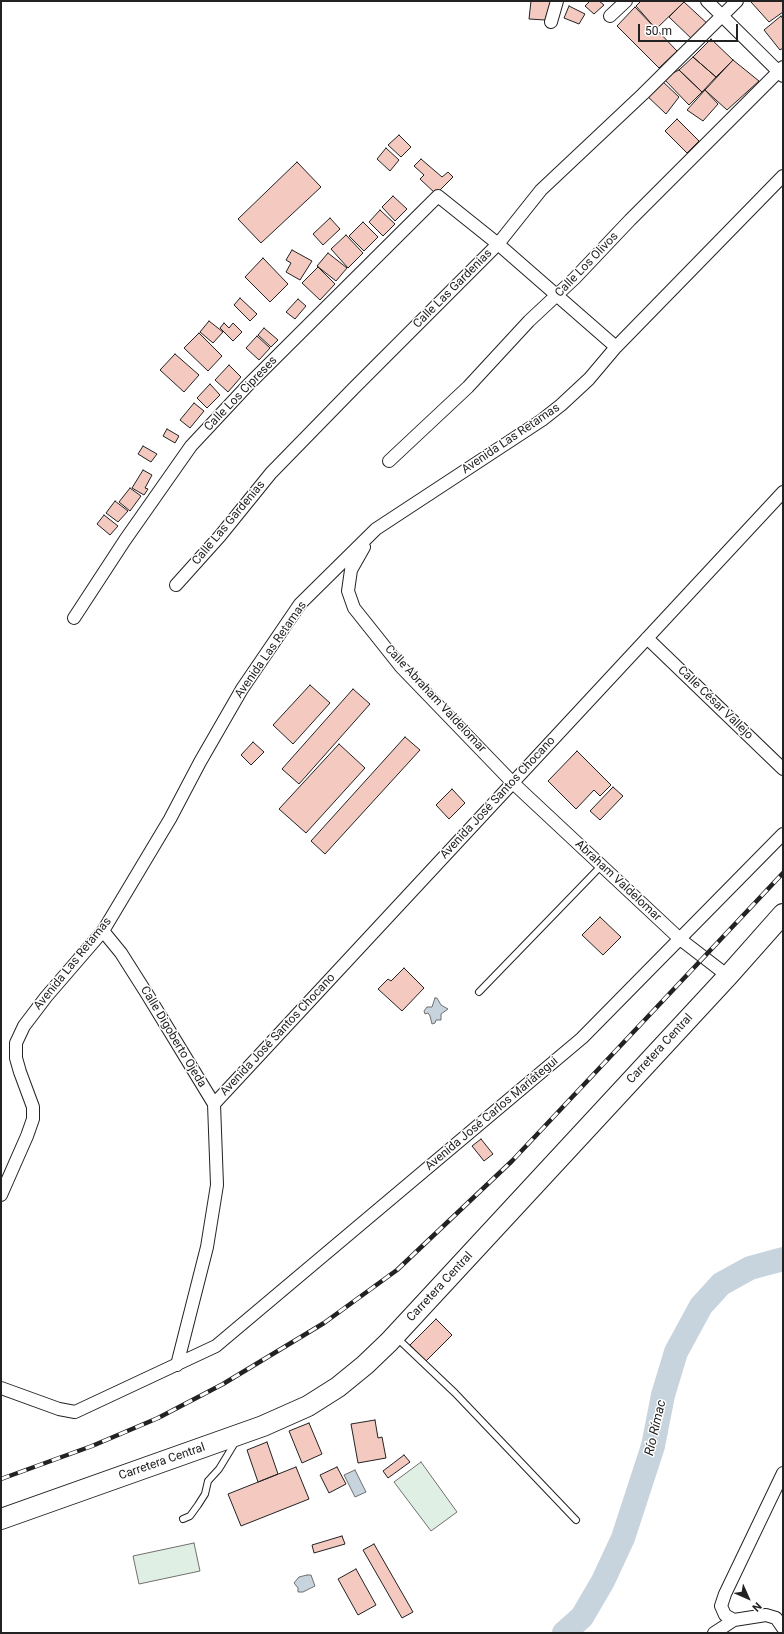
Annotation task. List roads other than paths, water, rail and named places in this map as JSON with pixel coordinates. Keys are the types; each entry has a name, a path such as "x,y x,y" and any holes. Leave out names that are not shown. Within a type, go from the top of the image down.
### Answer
{"highway":[{"name":"Carretera Central","path":"1,1519 263,1426 308,1406 338,1387 366,1365 395,1336 728,976 783,914"}],"street":[{"path":"551,22 557,1"},
{"path":"610,16 626,1"},
{"path":"706,1 781,71"},
{"name":"Calle Las Gardenias","path":"176,585 220,536 271,473 498,244 541,190 737,1"},
{"name":"Calle Los Olivos","path":"389,461 468,387 529,321 557,296 630,220 781,71"},
{"name":"Avenida Las Retamas","path":"1,1195 33,1119 33,1107 16,1058 16,1043 24,1026 46,997 103,931 170,819 200,762 242,689 300,604 376,529 555,410 589,378 616,347 783,176"},
{"name":"Calle Los Cipreses","path":"74,618 125,540 191,446 248,385 438,196 498,244"},
{"path":"498,244 616,347"},
{"name":"Avenida José Santos Chocano","path":"214,1104 783,492"},
{"name":"Calle Abraham Valdelomar","path":"376,529 351,570 348,592 354,608 401,667 512,782"},
{"name":"Calle César Vallejo","path":"647,638 783,769"},
{"name":"Abraham Valdelomar","path":"512,782 680,939 728,976"},
{"name":"Avenida José Carlos Mariátegui","path":"1,1388 59,1409 75,1412 216,1346 582,1038 783,834"},
{"name":"Calle Digoberto Ojeda","path":"103,931 121,954 147,994 214,1104 217,1185 208,1247 177,1365"},
{"path":"734,1620 725,1615 721,1606 725,1594 783,1473"},
{"path":"714,1633 734,1620 766,1615 776,1618 783,1628"}],"lane":[{"path":"479,992 602,866"},
{"path":"395,1336 455,1393 576,1520"},
{"path":"183,1519 190,1516 198,1505 205,1494 208,1481 219,1469 240,1434"}],"waterway":[{"name":"Río Rímac","path":"564,1633 582,1617 603,1581 623,1538 653,1446 663,1395 676,1352 701,1306 721,1284 750,1268 783,1259"}],"railway":[{"path":"1,1479 92,1446 158,1418 223,1384 324,1323 397,1270 512,1161 783,873"}]}
